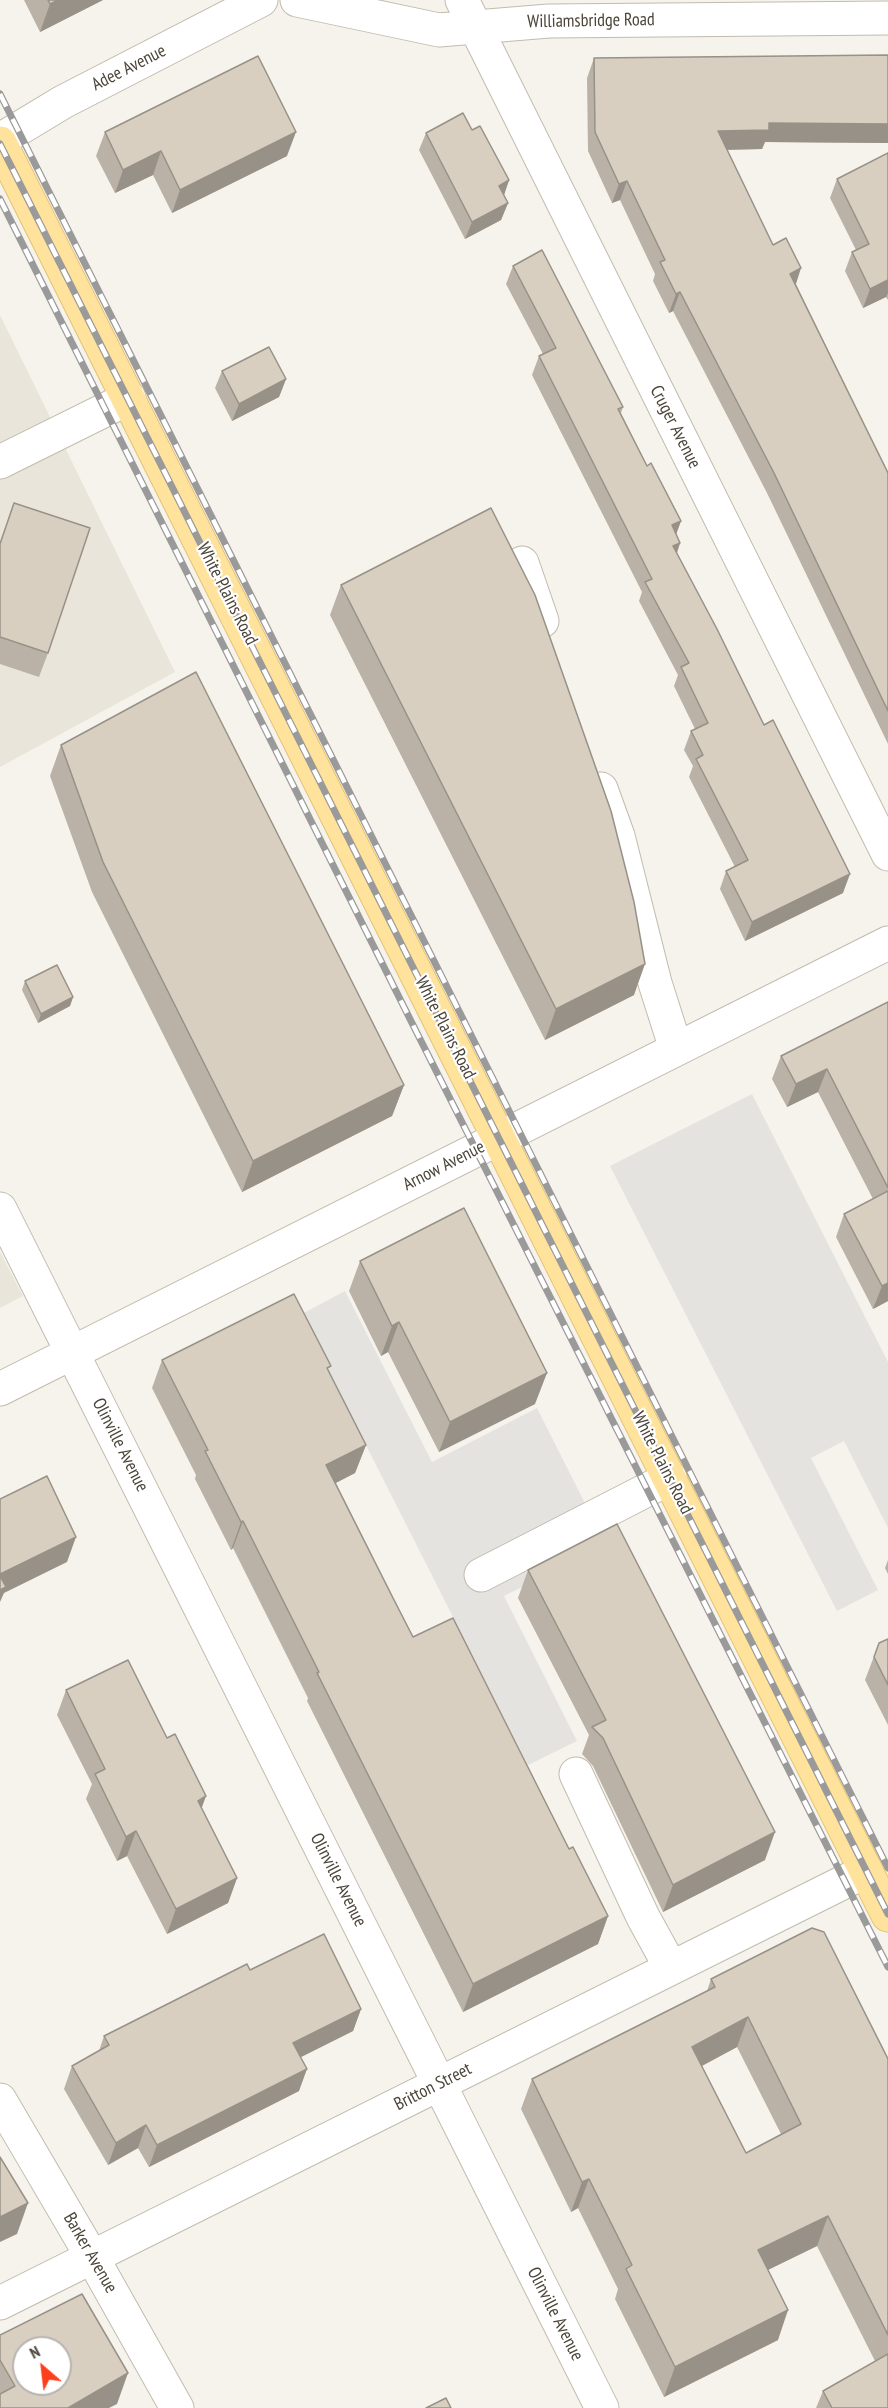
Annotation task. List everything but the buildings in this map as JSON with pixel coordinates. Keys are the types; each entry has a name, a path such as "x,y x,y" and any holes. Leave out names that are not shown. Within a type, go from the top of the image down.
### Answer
{"main road":[{"name":"White Plains Road","path":"0,141 888,1915"}],"street":[{"name":"Adee Avenue","path":"0,141 63,102 261,0"},
{"name":"Williamsbridge Road","path":"297,0 439,30 469,14 549,21 888,18"},
{"name":"Cruger Avenue","path":"469,14 888,854"},
{"path":"0,462 129,398"},
{"path":"522,563 552,650"},
{"path":"591,760 618,836 655,984 676,1049"},
{"name":"Arnow Avenue","path":"0,1389 888,943"},
{"name":"Olinville Avenue","path":"0,1209 602,2408"},
{"path":"481,1575 670,1478"},
{"path":"576,1774 643,1917 671,1968"},
{"name":"Britton Street","path":"0,2303 866,1870"},
{"name":"Barker Avenue","path":"0,2100 177,2408"}],"shaded area":[{"path":"0,315 175,672 0,767"},
{"path":"752,1094 888,1362 888,1528 844,1441 811,1458 878,1590 837,1611 610,1166"},
{"path":"0,1252 23,1296 0,1308"},
{"path":"345,1291 432,1462 537,1408 606,1545 504,1596 577,1741 528,1765 300,1315"}],"railway":[{"path":"0,94 888,1868"},
{"path":"0,144 888,1914"},
{"path":"0,199 888,1967"}]}
